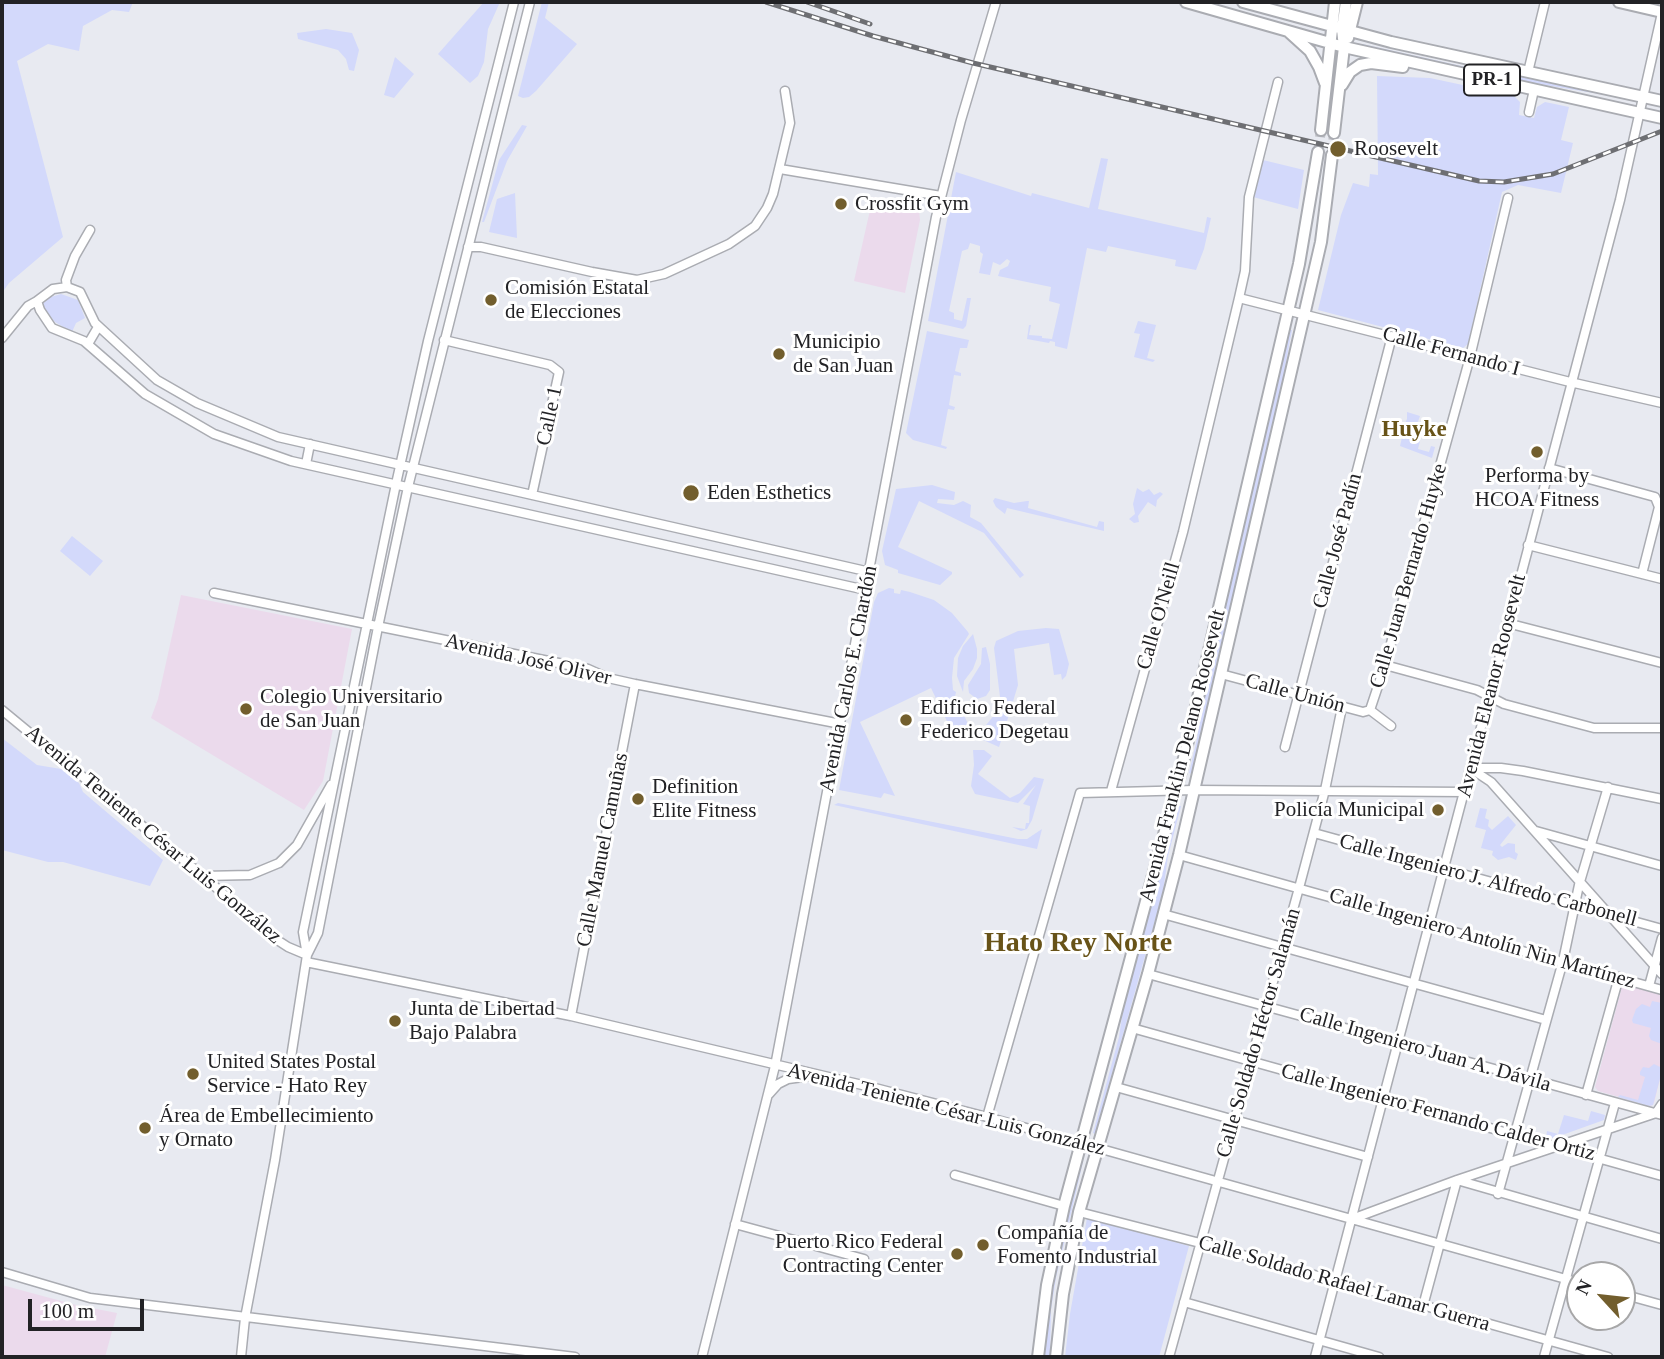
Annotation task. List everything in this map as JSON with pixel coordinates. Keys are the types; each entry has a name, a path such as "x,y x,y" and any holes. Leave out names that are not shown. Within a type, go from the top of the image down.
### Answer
{"main road":[{"name":"PR-1","path":"1186,2 1344,47 1662,118"},
{"name":"PR-1","path":"1243,2 1342,29 1662,101"},
{"path":"1334,133 1344,47 1335,2"},
{"path":"1342,29 1346,2"},
{"path":"1321,130 1330,43 1342,29 1357,2"},
{"path":"1619,2 1662,12"},
{"path":"1289,32 1312,54 1326,89"},
{"path":"1339,90 1350,72 1365,64 1414,69 1430,67"},
{"name":"Avenida Franklin Delano Roosevelt","path":"1038,1357 1047,1285 1064,1206 1176,790 1289,309 1306,231 1318,152"},
{"name":"Avenida Franklin Delano Roosevelt","path":"1056,1357 1063,1294 1079,1212 1148,974 1179,855 1321,242 1332,155"}],"street":[{"path":"307,959 303,932 396,485 428,341 514,2"},
{"path":"241,1357 245,1318 275,1160 307,959 318,933 408,487 530,2"},
{"name":"Avenida Carlos E. Chardón","path":"702,1357 775,1066 941,197 996,2"},
{"path":"1528,72 1545,2"},
{"name":"Avenida Eleanor Roosevelt","path":"1315,1357 1620,201 1662,12"},
{"name":"Calle O'Neill","path":"1111,791 1183,532 1239,298 1245,271 1248,197 1278,82"},
{"path":"1529,112 1534,90"},
{"path":"468,247 481,247 631,279 654,276 729,244 749,231 767,208 780,169 790,123 785,91"},
{"path":"780,169 941,197"},
{"name":"Calle Juan Bernardo Huyke","path":"1370,710 1385,665 1470,357 1508,198"},
{"path":"66,287 75,256 90,230"},
{"path":"2,338 28,306 53,289 66,287 80,292 99,327 157,380 197,403 278,437 870,572"},
{"name":"Calle Fernando I","path":"1239,298 1570,383 1662,403"},
{"path":"37,301 52,327 88,344 145,394 214,434 306,464 866,590"},
{"path":"88,344 99,327"},
{"name":"Calle José Padín","path":"1285,747 1392,336"},
{"name":"Calle 1","path":"444,341 550,365 559,372 533,495"},
{"path":"168,408 176,391"},
{"path":"306,464 310,444"},
{"path":"1549,468 1656,496 1659,507 1642,574"},
{"path":"1528,545 1662,579"},
{"name":"Avenida José Oliver","path":"214,593 588,669 608,678 635,684 841,724"},
{"path":"1507,623 1662,663"},
{"path":"1385,665 1477,690 1489,695 1495,702 1594,728 1662,728"},
{"name":"Calle Unión","path":"1221,674 1342,707 1363,712 1370,710"},
{"name":"Calle Manuel Camuñas","path":"571,1016 635,684"},
{"name":"Calle Soldado Héctor Salamán","path":"1168,1357 1314,833 1342,707"},
{"name":"Avenida Teniente César Luis González","path":"2,710 203,876 271,936 307,959 571,1016 988,1117 1566,1279"},
{"path":"1370,710 1391,726"},
{"path":"1470,768 1501,768 1662,799"},
{"path":"1470,768 1491,782 1662,974"},
{"path":"203,876 250,875 279,863 297,845 335,778"},
{"path":"1498,1194 1563,961 1580,882 1608,787"},
{"path":"988,1117 1079,796 1083,792 1465,792"},
{"path":"1536,831 1662,866"},
{"name":"Calle Ingeniero J. Alfredo Carbonell","path":"1314,833 1662,929"},
{"name":"Calle Ingeniero Antolín Nin Martínez","path":"1179,855 1662,990"},
{"path":"1163,914 1546,1020"},
{"path":"1649,986 1662,938"},
{"name":"Calle Ingeniero Juan A. Dávila","path":"1148,974 1659,1114"},
{"path":"1586,1095 1619,977"},
{"name":"Calle Ingeniero Fernando Calder Ortiz","path":"1132,1028 1662,1176"},
{"path":"767,1096 778,1084 788,1079 820,1076"},
{"path":"1116,1087 1368,1157"},
{"path":"1571,1261 1615,1102"},
{"path":"1352,1219 1457,1180 1659,1114 1662,1104"},
{"path":"955,1175 1064,1206"},
{"path":"1457,1180 1498,1194 1662,1239"},
{"path":"1423,1306 1457,1180"},
{"name":"Calle Soldado Rafael Lamar Guerra","path":"1079,1212 1608,1357"},
{"path":"735,1224 864,1259"},
{"path":"2,1272 90,1298 575,1357"},
{"path":"1544,1357 1566,1279"},
{"path":"1636,1298 1662,1306"},
{"path":"1184,1302 1379,1357"}],"shaded area":[{"path":"2,2 133,2 129,12 112,10 83,26 79,51 48,44 17,61 63,237 9,283 2,293"},
{"path":"484,2 500,2 488,29 484,62 478,76 470,83 438,54"},
{"path":"542,2 549,2 545,18 577,44 536,91 523,98 518,96"},
{"path":"326,29 352,33 359,50 354,71 349,70 346,59 338,50 298,39 297,33"},
{"path":"1362,44 1630,99 1527,82 1361,46"},
{"path":"395,57 414,74 394,98 384,95"},
{"path":"1377,76 1430,78 1514,96 1520,102 1519,115 1534,118 1537,107 1545,102 1569,107 1561,140 1573,143 1561,193 1518,185 1502,192 1468,344 1463,348 1318,310 1341,215 1353,183 1369,187 1370,174 1378,175"},
{"path":"522,125 527,126 507,161 482,222 499,160"},
{"path":"1101,158 1108,159 1098,209 1204,233 1207,217 1211,218 1196,270 1175,266 1176,260 1108,246 1106,252 1087,248 1067,349 1055,346 1055,342 1027,339 1031,325 1029,335 1052,339 1060,304 1049,301 1051,287 998,276 1000,270 1008,266 1010,261 1007,259 1000,265 993,262 990,275 979,273 983,254 980,252 980,246 970,243 968,249 962,251 949,311 954,313 954,319 962,321 967,298 971,298 966,326 963,329 928,321 956,172 1031,196 1032,193 1089,208"},
{"path":"1263,160 1304,170 1298,209 1253,197"},
{"path":"515,193 517,238 489,232 497,199"},
{"path":"873,197 912,204 919,210 920,220 905,293 854,281"},
{"path":"61,294 78,300 85,318 76,323 72,332 55,322 41,305 51,297"},
{"path":"1138,321 1156,325 1147,358 1155,360 1153,362 1134,357 1140,334 1134,333"},
{"path":"1289,330 1292,330 1277,411 1192,774 1189,773 1202,702"},
{"path":"927,331 969,340 967,348 960,348 955,371 961,373 961,376 954,375 949,405 955,407 954,410 948,409 941,445 947,447 946,449 913,440 906,433"},
{"path":"1407,412 1420,416 1412,438 1420,441 1418,449 1429,452 1431,446 1435,447 1432,458 1400,446"},
{"path":"932,485 955,492 954,500 938,499 937,503 954,505 963,501 971,505 970,517 981,523 1024,575 1020,578 984,533 919,501 898,547 952,574 940,585 898,573 898,570 885,565 882,551 896,489"},
{"path":"1137,488 1143,492 1149,489 1154,495 1160,492 1163,494 1157,500 1156,507 1148,502 1138,516 1139,522 1134,523 1129,519 1135,514 1133,504"},
{"path":"995,498 1014,503 1029,501 1028,508 1097,527 1099,521 1104,522 1104,531 1007,508 1005,514 996,507 993,501"},
{"path":"72,536 103,561 90,576 60,551"},
{"path":"889,588 894,589 894,593 900,594 901,590 934,600 952,613 968,632 954,658 952,678 955,697 970,728 965,736 956,740 931,688 860,722 895,796 884,793 881,798 839,790 874,602 878,593"},
{"name":"Colegio Universitario de San Juan","path":"181,595 352,629 323,781 304,810 151,718 158,699"},
{"path":"1059,629 1069,664 1066,676 1062,680 1061,674 1054,675 1049,643 1014,649 1018,685 999,747 981,739 978,735 995,714 992,704 1000,697 994,648 996,641 1018,631"},
{"path":"973,634 977,658 964,681 963,692 957,676 958,658 963,646"},
{"path":"986,647 990,664 990,690 986,696 977,699 969,693 968,685 981,664 982,648"},
{"path":"2,738 37,765 61,769 79,783 83,792 163,860 150,886 63,862 48,862 2,850"},
{"path":"973,750 984,750 992,756 978,774 1010,798 1020,793 1034,777 1044,779 1027,829 1021,831 1012,827 1025,829 1026,823 1029,823 1030,806 1023,804 1036,785 1018,803 975,794 971,786"},
{"path":"838,803 1018,839 1027,839 1042,829 1037,849 834,805"},
{"path":"1177,806 1181,806 1168,856 1163,892 1095,1134 1093,1133 1119,1037 1124,1003"},
{"path":"1480,808 1487,809 1485,818 1489,820 1488,826 1492,830 1508,816 1516,825 1500,845 1502,847 1508,843 1515,844 1515,852 1518,854 1516,860 1509,857 1498,860 1492,855 1493,851 1481,848 1486,830 1475,827"},
{"path":"1627,985 1662,995 1662,1071 1651,1106 1598,1091 1595,1087 1622,987"},
{"path":"1652,1001 1662,1003 1662,1044 1651,1040 1651,1028 1633,1023 1632,1020 1636,1009 1642,1004 1650,1007"},
{"path":"1654,1064 1662,1068 1662,1071 1653,1105 1618,1097 1620,1095 1638,1100 1645,1077 1640,1075 1640,1072 1643,1067 1649,1068"},
{"path":"1591,1111 1605,1115 1604,1120 1551,1139 1546,1137 1547,1131 1558,1134 1564,1115 1588,1121"},
{"path":"1081,1157 1083,1162 1051,1310 1050,1357 1043,1357 1056,1263"},
{"path":"1087,1218 1189,1246 1159,1357 1065,1357"},
{"path":"2,1285 117,1313 105,1357 2,1357"}],"tunnel":[{"path":"1318,152 1321,130"},
{"path":"1332,155 1334,133"}],"railway":[{"path":"766,2 873,36 973,63 1479,181 1504,182 1553,174 1662,131"},
{"path":"807,2 870,24"}],"place":[{"name":"Roosevelt","path":"1338,149"},
{"name":"Crossfit Gym","path":"841,204"},
{"name":"Comisión Estatal de Elecciones","path":"491,300"},
{"name":"Municipio de San Juan","path":"779,354"},
{"name":"Performa by HCOA Fitness","path":"1537,452"},
{"name":"Eden Esthetics","path":"691,493"},
{"name":"Colegio Universitario de San Juan","path":"246,709"},
{"name":"Edificio Federal Federico Degetau","path":"906,720"},
{"name":"Definition Elite Fitness","path":"638,799"},
{"name":"Policía Municipal","path":"1438,810"},
{"name":"Junta de Libertad Bajo Palabra","path":"395,1021"},
{"name":"United States Postal Service - Hato Rey","path":"193,1074"},
{"name":"Área de Embellecimiento y Ornato","path":"145,1128"},
{"name":"Compañía de Fomento Industrial","path":"983,1245"},
{"name":"Puerto Rico Federal Contracting Center","path":"957,1254"}],"district":[{"name":"Huyke","path":"1414,430"},
{"name":"Hato Rey Norte","path":"1078,944"}]}
